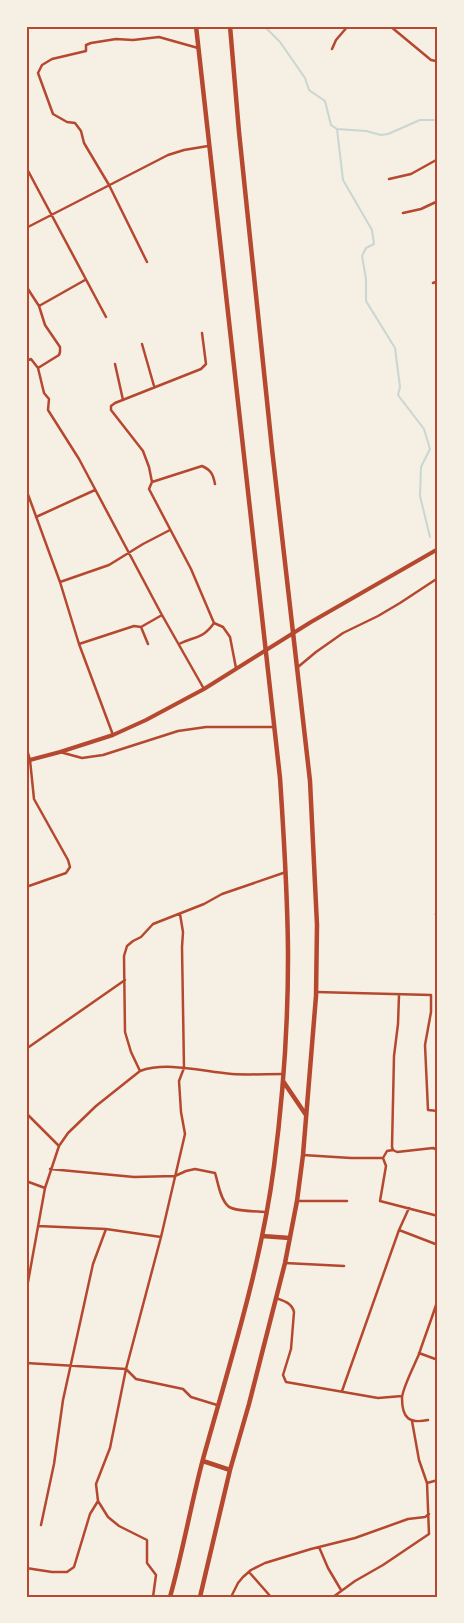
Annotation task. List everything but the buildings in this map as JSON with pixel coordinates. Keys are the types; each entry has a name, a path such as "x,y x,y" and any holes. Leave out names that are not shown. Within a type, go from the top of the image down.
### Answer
{"highway":[{"path":"170,1597 203,1461 243,1318 262,1236 274,1167 283,1081 287,1009 286,872 280,778 196,26"},
{"path":"200,1597 230,1470 290,1238 303,1155 316,992 317,925 310,781 272,449 239,132 230,26"},
{"path":"283,1081 306,1115"},
{"path":"262,1236 290,1238"},
{"path":"203,1461 230,1470"}],"main road":[{"path":"28,760 114,735 146,720 204,689 311,622 438,548"}],"street":[{"path":"332,49 336,40 348,26"},
{"path":"390,26 431,60 436,61 438,59"},
{"path":"147,262 109,185 84,143 81,131 75,123 67,122 53,114 38,73 42,65 52,59 86,51 86,45 91,43 116,39 133,40 159,37 199,49"},
{"path":"26,228 168,155 184,150 210,146"},
{"path":"389,179 412,174 438,160"},
{"path":"26,167 106,316"},
{"path":"403,213 421,209 438,201"},
{"path":"39,306 86,280"},
{"path":"433,283 438,281"},
{"path":"26,286 27,291 39,306 45,325 60,347 59,355 38,368"},
{"path":"202,333 206,364 201,369 114,403 111,406 111,410 143,451 152,482 149,489 191,569 214,624 223,627 230,637 236,668"},
{"path":"142,344 154,387"},
{"path":"26,361 31,360 38,368 44,393 48,400 48,410 79,459 128,554 204,689"},
{"path":"115,364 122,400"},
{"path":"152,482 202,466 209,469 215,484"},
{"path":"26,489 60,582 79,644 114,735"},
{"path":"36,517 95,490"},
{"path":"60,582 110,565 143,544 170,530"},
{"path":"297,668 343,633 400,603 438,578"},
{"path":"79,644 134,626 141,627 162,615 164,618"},
{"path":"179,644 208,632 214,624"},
{"path":"141,627 148,644"},
{"path":"60,752 82,758 103,755 178,731 206,727 273,726"},
{"path":"26,746 34,799 68,860 70,868 66,873 26,887"},
{"path":"140,1072 125,1032 124,956 127,946 133,940 141,937 153,924 180,914 222,894 286,872"},
{"path":"153,1597 156,1575 148,1563 148,1540 119,1526 108,1517 98,1501 96,1484 110,1448 126,1369 161,1237 185,1134 179,1081 184,1068 182,947 184,932 180,914"},
{"path":"26,1049 125,980"},
{"path":"316,992 431,995 431,1012 426,1046 427,1096 428,1110 438,1111"},
{"path":"394,1150 392,1146 394,1056 399,994"},
{"path":"26,1293 50,1168 59,1146 68,1134 96,1106 140,1072 147,1069 184,1068 233,1074 283,1074"},
{"path":"26,1113 59,1146"},
{"path":"438,1150 433,1148 397,1152 394,1150 387,1151 384,1158 386,1166 380,1201 438,1216"},
{"path":"303,1155 384,1158"},
{"path":"50,1168 134,1177 175,1176 195,1169 216,1173 223,1198 228,1206 235,1209 266,1212"},
{"path":"26,1181 45,1188"},
{"path":"297,1201 347,1201"},
{"path":"342,1391 399,1230 409,1208"},
{"path":"38,1226 106,1229 161,1237"},
{"path":"41,1525 54,1464 63,1400 93,1264 106,1229"},
{"path":"399,1230 438,1245"},
{"path":"285,1262 344,1266"},
{"path":"276,1298 289,1303 293,1307 294,1312 291,1349 283,1375 286,1382 378,1398 402,1396"},
{"path":"333,1597 429,1534 427,1483 419,1460 412,1421 405,1414 402,1396 438,1299"},
{"path":"419,1354 438,1360"},
{"path":"26,1364 126,1369 136,1379 182,1389 191,1397 219,1406"},
{"path":"412,1421 428,1420"},
{"path":"427,1483 438,1480"},
{"path":"26,1568 68,1572 74,1568 90,1514 98,1501"},
{"path":"230,1597 238,1583 251,1570 265,1563 355,1538 408,1519 425,1517 429,1514"},
{"path":"319,1547 328,1568 342,1590"},
{"path":"249,1572 271,1597"}],"waterway":[{"path":"264,26 280,42 305,78 309,90 325,101 331,125 337,129 366,131 381,135 388,134 420,120 438,120"},
{"path":"337,129 343,180 372,230 374,244 366,248 362,256 366,279 366,301 395,348 400,387 398,395 424,429 430,449 421,467 420,496 430,537"}]}
